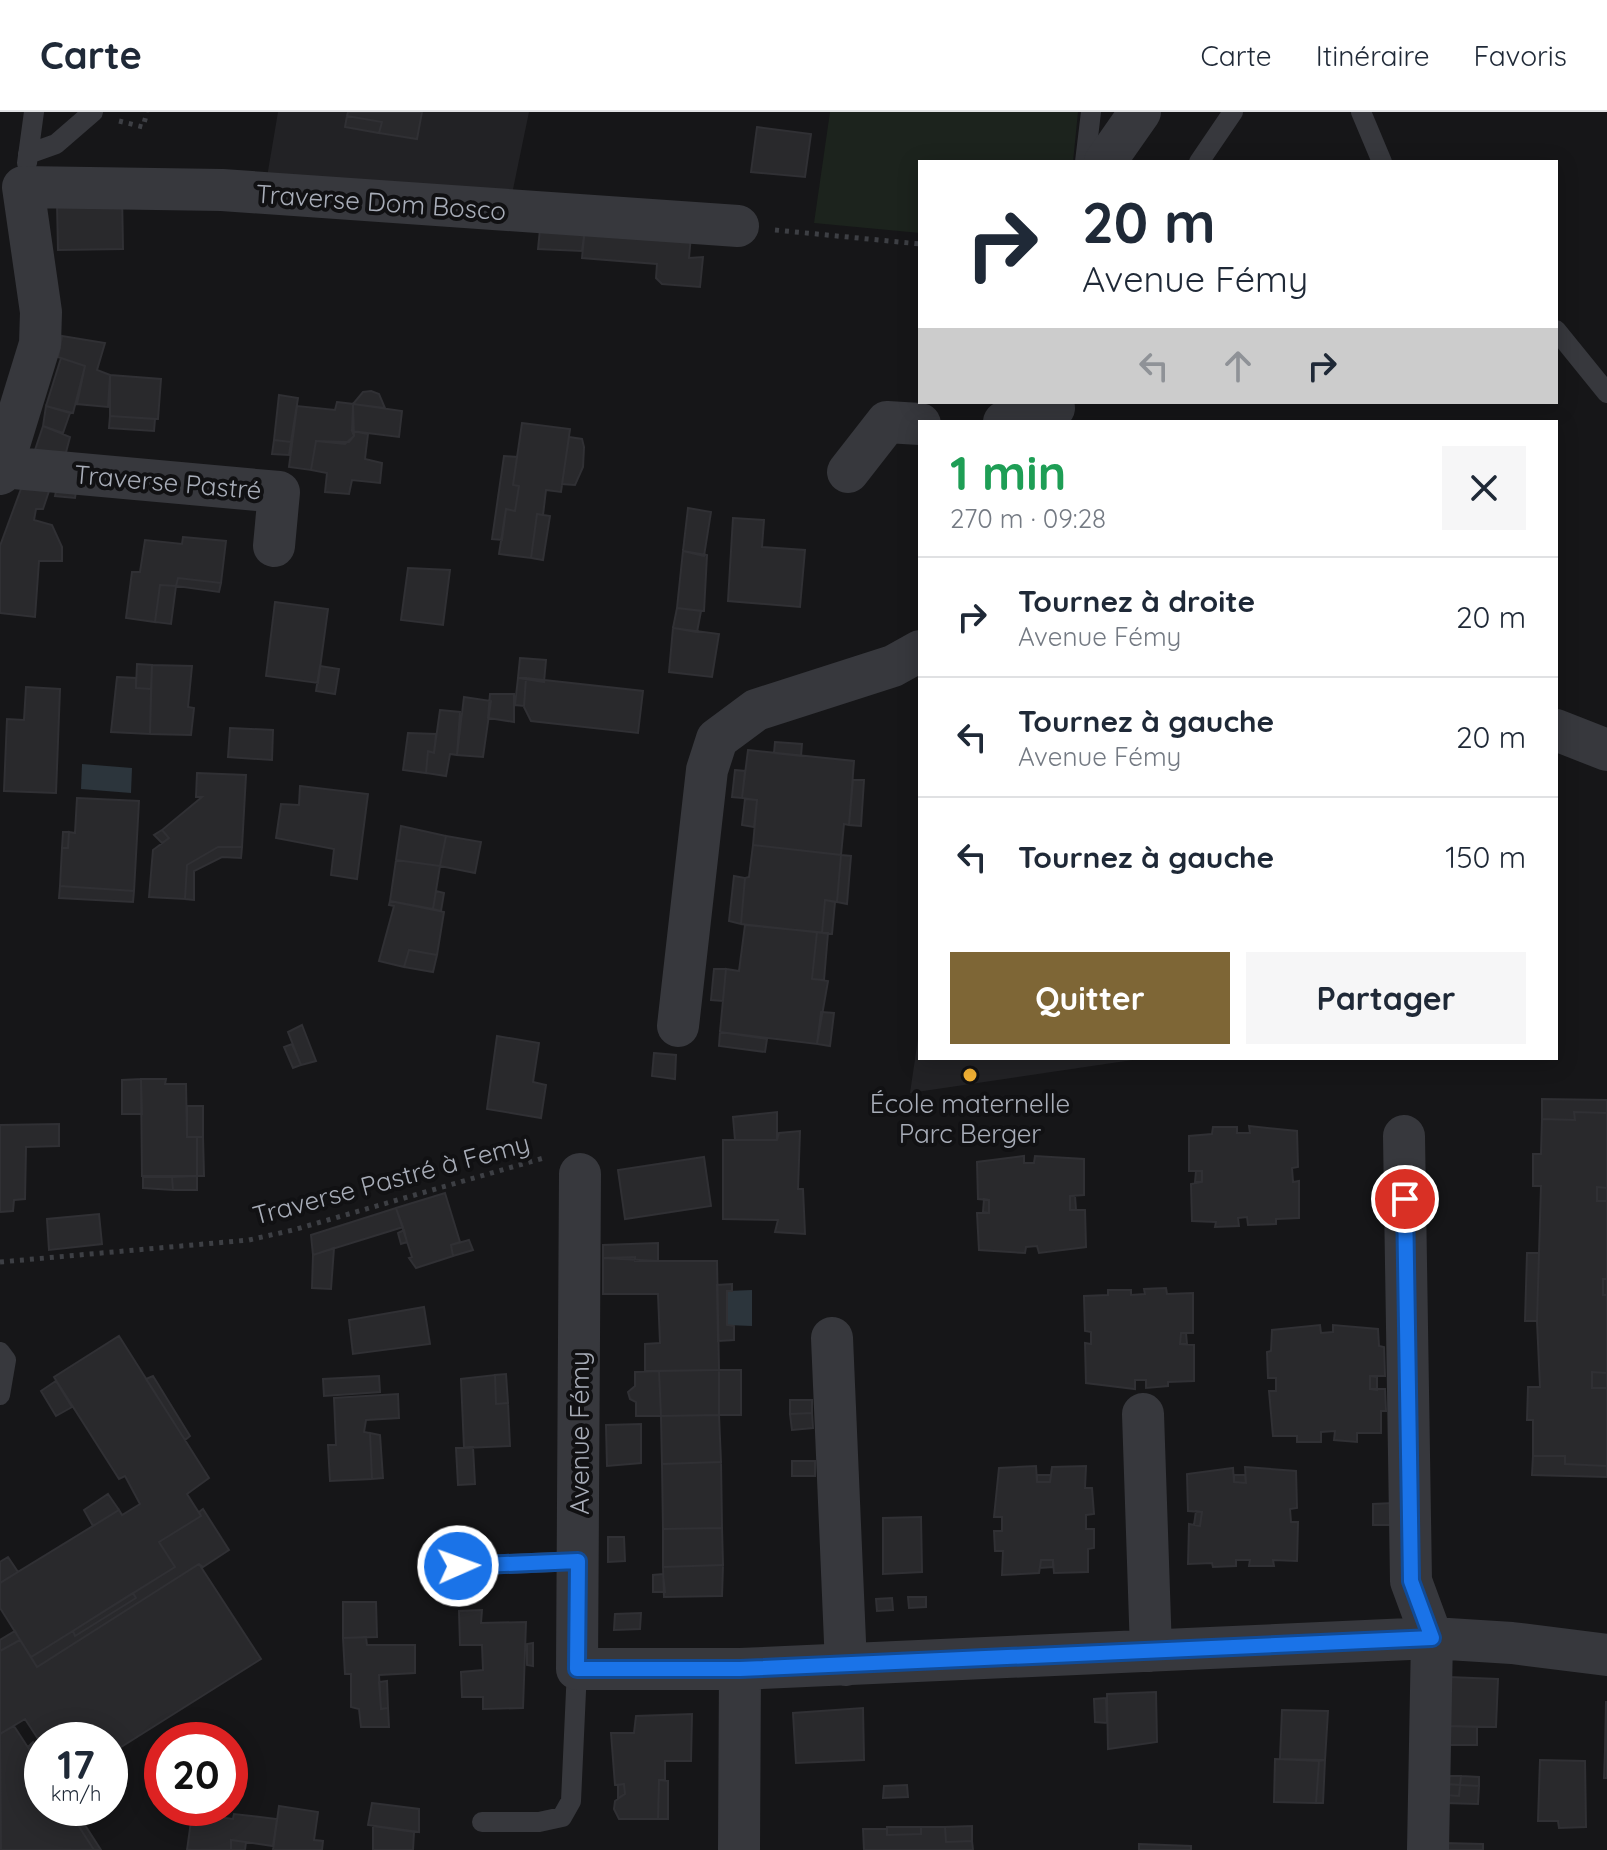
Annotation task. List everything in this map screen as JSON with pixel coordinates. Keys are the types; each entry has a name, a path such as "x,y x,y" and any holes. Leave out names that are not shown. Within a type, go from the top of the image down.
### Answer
{"street":[{"path":"1106,160 1140,112"},
{"name":"Traverse Dom Bosco","path":"26,170 222,190 738,226"},
{"name":"Traverse Pastré","path":"26,170 41,312 40,344 1,471 279,492 274,546"},
{"path":"1014,420 1058,411"},
{"path":"848,472 887,422 918,424"},
{"path":"678,1026 707,770 717,739 756,710 893,666 918,652"},
{"path":"1558,731 1607,750"},
{"path":"1404,1136 1411,1581 1432,1638 1428,1850"},
{"name":"Avenue Fémy","path":"577,1669 580,1174"},
{"path":"832,1338 846,1665"},
{"path":"1143,1414 1151,1651"},
{"path":"577,1669 740,1669 1432,1638 1512,1643 1607,1655"},
{"path":"739,1850 740,1669"}],"lane":[{"path":"26,170 34,112"},
{"path":"26,170 93,112"},
{"path":"1085,160 1091,112"},
{"path":"1200,160 1233,112"},
{"path":"1361,112 1381,160"},
{"path":"1558,332 1607,393"},
{"path":"0,1352 6,1360 0,1395"},
{"path":"458,1566 578,1561"},
{"path":"482,1822 539,1822 562,1817 571,1801 577,1669"}],"path":[{"path":"738,226 918,244"},
{"name":"Traverse Pastré à Femy","path":"0,1262 249,1240 574,1149 580,1174"}],"shaded area":[{"path":"278,112 529,112 511,199 266,183"},
{"path":"830,112 1078,112 1073,160 918,160 918,233 814,223"},
{"path":"82,764 132,768 131,793 81,789"},
{"name":"École maternelle Parc Berger","path":"918,1039 918,1060 1133,1060 910,1093"},
{"path":"752,1290 752,1326 727,1325 727,1291"}],"building":[{"path":"348,112 422,112 417,139 379,133 382,122 347,116"},
{"path":"347,116 382,122 379,133 345,127"},
{"path":"757,127 811,134 805,177 751,172"},
{"path":"122,194 123,249 58,250 57,203"},
{"path":"541,220 585,228 582,251 538,249"},
{"path":"585,228 691,235 689,258 703,257 700,287 662,284 656,278 657,264 582,258"},
{"path":"62,336 105,343 97,370 110,375 108,407 77,404 85,366 58,357"},
{"path":"61,358 85,366 73,413 46,406"},
{"path":"110,375 161,379 158,419 110,416"},
{"path":"363,392 379,394 385,408 353,404"},
{"path":"279,395 298,398 291,442 274,440"},
{"path":"337,402 353,404 354,436 349,442 316,441 311,470 289,467 297,406 335,410"},
{"path":"353,404 402,411 399,437 352,431"},
{"path":"46,406 70,413 63,433 43,426"},
{"path":"110,416 155,419 154,431 109,428"},
{"path":"522,423 570,429 561,492 546,490 543,515 537,514 531,558 499,554 506,509 515,511 519,486 513,485"},
{"path":"43,426 70,437 64,460 33,456"},
{"path":"352,431 368,434 365,459 382,463 380,483 352,480 349,494 325,492 327,473 311,470 316,441 345,444 354,436"},
{"path":"569,437 582,439 584,447 583,467 575,485 562,484"},
{"path":"274,440 291,442 289,455 272,454"},
{"path":"504,456 517,457 513,485 519,486 515,511 506,509 502,540 492,539"},
{"path":"25,478 52,482 43,509 36,509 34,520 52,525 62,547 62,561 39,561 35,617 0,613 0,546"},
{"path":"58,482 77,485 75,498 55,496"},
{"path":"688,508 711,512 704,556 683,551"},
{"path":"537,514 550,516 543,560 531,558"},
{"path":"733,518 764,520 762,547 805,550 800,607 728,601"},
{"path":"183,537 226,541 221,583 178,578 176,586 160,585 155,622 126,618 132,572 140,572 145,540 182,544"},
{"path":"683,551 707,555 704,611 677,608"},
{"path":"408,568 450,570 443,625 401,620"},
{"path":"178,578 221,583 219,592 176,586"},
{"path":"160,585 176,586 171,624 155,622"},
{"path":"275,602 328,609 318,683 266,676"},
{"path":"677,608 701,611 697,632 673,628"},
{"path":"673,628 719,634 712,677 669,672"},
{"path":"520,658 546,660 544,682 518,678"},
{"path":"137,664 152,665 151,689 136,688"},
{"path":"152,665 192,666 188,707 194,708 191,735 150,734"},
{"path":"320,666 339,669 335,694 316,691"},
{"path":"117,677 136,678 136,688 151,689 150,734 111,732"},
{"path":"518,678 526,678 524,706 515,705"},
{"path":"526,678 643,691 638,733 531,721 524,707"},
{"path":"26,687 60,689 56,793 4,791 7,719 24,720"},
{"path":"490,694 514,694 514,722 488,718"},
{"path":"464,697 491,701 483,757 457,755"},
{"path":"440,710 460,712 457,755 450,754 446,776 426,773 428,751 434,753"},
{"path":"230,728 273,730 272,760 228,757"},
{"path":"408,733 436,734 434,753 428,751 426,773 403,770"},
{"path":"775,742 802,744 801,756 774,753"},
{"path":"748,750 854,761 849,825 844,824 841,855 753,845 757,800 742,798"},
{"path":"735,770 745,771 742,798 732,797"},
{"path":"197,773 246,775 242,847 218,847 187,865 185,899 149,897 153,850 169,838 162,830 202,797 196,797"},
{"path":"853,780 864,780 861,826 849,825"},
{"path":"300,786 368,794 357,879 331,875 334,849 276,838 281,804 299,805"},
{"path":"77,798 139,801 134,891 60,886 62,848 68,848 69,832 75,833"},
{"path":"745,799 757,800 754,827 742,825"},
{"path":"401,826 446,836 440,866 396,860"},
{"path":"162,830 169,838 162,843 154,835"},
{"path":"63,832 69,832 68,848 62,848"},
{"path":"446,836 481,842 475,873 440,866"},
{"path":"753,845 841,855 837,902 825,900 822,933 741,924 745,878 749,877"},
{"path":"218,847 242,847 241,858 222,857 194,871 194,900 185,899 187,865"},
{"path":"841,855 851,856 847,904 837,902"},
{"path":"396,860 440,866 433,909 390,901"},
{"path":"734,876 745,878 741,924 729,921"},
{"path":"60,886 134,891 133,902 59,898"},
{"path":"436,891 444,893 441,911 433,909"},
{"path":"825,900 835,902 832,934 822,933"},
{"path":"390,901 444,912 437,955 409,950 404,967 379,961 394,906 389,905"},
{"path":"745,925 817,932 812,979 828,981 817,1044 720,1032 726,969 739,971"},
{"path":"817,932 828,933 824,980 812,979"},
{"path":"409,950 437,955 433,972 404,967"},
{"path":"714,969 726,969 723,1001 711,1000"},
{"path":"821,1012 834,1013 830,1046 817,1044"},
{"path":"302,1025 316,1061 301,1065 288,1032"},
{"path":"720,1032 767,1039 765,1052 719,1046"},
{"path":"497,1036 539,1043 533,1082 546,1085 541,1118 487,1109"},
{"path":"292,1044 301,1065 293,1068 284,1047"},
{"path":"654,1053 676,1055 675,1079 652,1076"},
{"path":"141,1079 166,1079 165,1084 186,1084 187,1137 197,1137 197,1176 142,1176"},
{"path":"141,1079 142,1114 122,1114 122,1080"},
{"path":"1542,1099 1607,1100 1607,1113 1574,1112 1575,1120 1542,1119"},
{"path":"187,1106 203,1106 203,1137 187,1137"},
{"path":"777,1112 777,1140 735,1140 733,1117"},
{"path":"1574,1112 1607,1113 1607,1188 1597,1187 1597,1201 1607,1201 1607,1279 1603,1279 1603,1295 1607,1295 1607,1373 1592,1372 1592,1388 1607,1388 1607,1466 1565,1464 1565,1456 1533,1456 1533,1420 1527,1420 1528,1387 1540,1387 1537,1321 1541,1186 1533,1186 1533,1154 1541,1154 1542,1119 1575,1120"},
{"path":"59,1124 59,1146 26,1147 25,1199 14,1200 13,1211 0,1212 0,1125"},
{"path":"1249,1126 1297,1131 1298,1167 1292,1168 1293,1182 1299,1181 1299,1218 1276,1219 1276,1224 1248,1225 1247,1217 1238,1218 1239,1226 1215,1227 1216,1222 1192,1221 1191,1184 1202,1182 1202,1171 1189,1171 1189,1136 1212,1134 1213,1127 1237,1127 1237,1133 1250,1133"},
{"path":"800,1131 798,1189 803,1189 805,1234 775,1232 778,1220 723,1219 723,1140 777,1140 779,1133"},
{"path":"197,1137 203,1137 204,1176 197,1176"},
{"path":"1024,1156 1024,1163 1034,1163 1035,1156 1084,1159 1084,1195 1070,1196 1070,1210 1085,1210 1086,1247 1039,1253 1037,1246 1026,1247 1025,1253 979,1250 977,1213 989,1213 989,1200 978,1199 977,1162"},
{"path":"704,1157 711,1206 625,1219 618,1170"},
{"path":"1196,1171 1202,1171 1202,1182 1195,1182"},
{"path":"197,1176 197,1190 173,1190 172,1177"},
{"path":"143,1177 172,1177 173,1190 143,1188"},
{"path":"1597,1187 1607,1188 1607,1201 1597,1201"},
{"path":"445,1193 460,1242 451,1245 453,1256 416,1268 409,1258 412,1257 396,1208"},
{"path":"1070,1196 1075,1196 1076,1210 1070,1210"},
{"path":"984,1199 989,1200 989,1213 983,1212"},
{"path":"396,1208 403,1227 313,1255 311,1235"},
{"path":"99,1214 102,1244 49,1250 47,1219"},
{"path":"404,1230 407,1242 401,1244 398,1233"},
{"path":"469,1240 473,1250 453,1256 451,1245"},
{"path":"658,1243 658,1261 603,1258 603,1245"},
{"path":"334,1248 331,1289 312,1288 313,1255"},
{"path":"1527,1253 1539,1253 1537,1321 1525,1321"},
{"path":"635,1257 635,1261 717,1261 719,1370 645,1371 645,1344 660,1343 658,1294 603,1294 603,1258"},
{"path":"1603,1279 1607,1279 1607,1295 1603,1295"},
{"path":"732,1284 732,1291 727,1291 727,1325 734,1326 734,1340 718,1341 717,1285"},
{"path":"1166,1288 1167,1294 1193,1293 1193,1333 1181,1333 1180,1344 1194,1345 1194,1381 1168,1382 1168,1386 1146,1388 1146,1380 1135,1380 1135,1389 1086,1383 1085,1343 1091,1344 1091,1332 1085,1331 1084,1296 1108,1295 1108,1290 1131,1290 1131,1295 1145,1294 1144,1289"},
{"path":"424,1307 430,1344 353,1354 349,1320"},
{"path":"1320,1325 1321,1333 1333,1332 1333,1325 1378,1329 1379,1346 1384,1347 1385,1376 1370,1376 1370,1389 1385,1389 1386,1411 1381,1411 1381,1433 1357,1433 1357,1442 1334,1440 1335,1431 1321,1432 1321,1442 1297,1442 1297,1436 1273,1436 1269,1391 1276,1391 1276,1378 1268,1378 1267,1352 1271,1351 1272,1330"},
{"path":"1181,1333 1186,1333 1187,1344 1180,1344"},
{"path":"119,1336 209,1478 187,1494 201,1516 159,1542 175,1567 31,1657 0,1608 0,1583 119,1510 122,1515 140,1504 125,1476 119,1479 54,1377"},
{"path":"719,1370 719,1415 661,1416 659,1371"},
{"path":"719,1370 741,1370 741,1415 719,1415"},
{"path":"659,1371 661,1416 636,1416 636,1402 630,1399 628,1392 635,1386 635,1372"},
{"path":"1592,1372 1607,1373 1607,1388 1592,1388"},
{"path":"506,1374 508,1403 496,1404 495,1375"},
{"path":"495,1375 496,1404 508,1403 510,1446 464,1448 461,1379"},
{"path":"153,1376 190,1436 185,1440 146,1379"},
{"path":"379,1376 380,1392 324,1396 323,1379"},
{"path":"1370,1376 1377,1377 1377,1390 1370,1389"},
{"path":"56,1381 72,1407 56,1416 41,1391"},
{"path":"398,1394 399,1418 366,1420 364,1432 370,1433 372,1479 330,1481 328,1445 336,1445 334,1398"},
{"path":"790,1400 812,1400 812,1413 790,1414"},
{"path":"812,1413 813,1428 792,1430 790,1414"},
{"path":"719,1415 721,1462 662,1464 661,1416"},
{"path":"641,1424 641,1463 607,1466 606,1425"},
{"path":"370,1433 380,1435 383,1478 372,1479"},
{"path":"473,1447 475,1484 458,1485 456,1448"},
{"path":"1533,1456 1565,1456 1565,1464 1607,1466 1607,1477 1532,1475"},
{"path":"792,1461 815,1461 815,1476 792,1476"},
{"path":"721,1462 722,1528 663,1529 662,1464"},
{"path":"1036,1466 1037,1482 1050,1482 1052,1467 1086,1466 1085,1488 1092,1488 1094,1514 1086,1515 1086,1529 1094,1529 1094,1548 1088,1549 1088,1572 1054,1573 1053,1560 1041,1560 1039,1573 1002,1575 1003,1551 995,1551 994,1531 1002,1531 1002,1517 994,1517 999,1468"},
{"path":"1245,1467 1296,1471 1297,1508 1290,1509 1291,1522 1298,1522 1297,1561 1273,1560 1274,1566 1249,1566 1250,1560 1236,1560 1236,1566 1188,1564 1189,1524 1200,1526 1202,1512 1188,1511 1187,1474 1233,1468 1234,1482 1246,1483"},
{"path":"1037,1475 1051,1475 1050,1482 1037,1482"},
{"path":"1234,1475 1245,1475 1246,1483 1234,1482"},
{"path":"108,1494 119,1510 93,1526 84,1510"},
{"path":"1393,1503 1394,1525 1373,1525 1373,1504"},
{"path":"203,1509 229,1550 203,1567 199,1564 37,1667 31,1657 73,1631 75,1636 136,1598 133,1593 175,1567 159,1542 201,1516 199,1512"},
{"path":"1196,1511 1202,1512 1200,1526 1194,1525"},
{"path":"921,1517 922,1572 883,1574 883,1518"},
{"path":"722,1528 723,1565 663,1567 663,1529"},
{"path":"608,1537 624,1537 625,1561 608,1562"},
{"path":"8,1557 18,1572 0,1583 0,1562"},
{"path":"1041,1560 1053,1560 1053,1567 1040,1568"},
{"path":"199,1564 261,1659 161,1722 144,1722 144,1733 128,1743 128,1722 27,1722 25,1719 0,1734 0,1651 20,1640 37,1667"},
{"path":"723,1565 722,1596 664,1597 663,1567"},
{"path":"663,1574 665,1592 653,1592 653,1575"},
{"path":"133,1593 136,1598 75,1636 73,1631"},
{"path":"908,1597 926,1597 926,1607 909,1608"},
{"path":"892,1598 893,1610 877,1611 876,1599"},
{"path":"343,1602 376,1602 377,1637 343,1638"},
{"path":"482,1610 481,1623 526,1622 523,1708 483,1709 483,1697 462,1697 461,1672 483,1670 482,1645 460,1645 459,1611"},
{"path":"641,1613 640,1629 614,1630 615,1614"},
{"path":"15,1631 20,1640 0,1651 0,1640"},
{"path":"366,1637 367,1645 415,1645 415,1673 379,1675 381,1709 388,1708 389,1727 361,1727 359,1709 351,1707 351,1674 345,1674 343,1638"},
{"path":"533,1643 533,1666 527,1665 527,1644"},
{"path":"1448,1677 1498,1679 1496,1727 1447,1726"},
{"path":"387,1681 388,1708 381,1709 379,1682"},
{"path":"1156,1692 1157,1742 1108,1749 1107,1694"},
{"path":"1106,1698 1107,1723 1095,1722 1094,1699"},
{"path":"1606,1702 1607,1751 1605,1751"},
{"path":"863,1708 864,1760 796,1763 793,1713"},
{"path":"1282,1710 1328,1711 1325,1760 1280,1759"},
{"path":"692,1714 691,1761 665,1761 665,1780 659,1780 658,1819 619,1819 614,1809 615,1801 625,1794 624,1784 615,1785 611,1733 634,1733 636,1716"},
{"path":"14,1726 24,1741 24,1826 79,1826 94,1850 1,1850 0,1734"},
{"path":"1447,1726 1477,1727 1477,1745 1446,1745"},
{"path":"1607,1751 1607,1778 1604,1778"},
{"path":"1275,1759 1319,1761 1316,1803 1274,1802"},
{"path":"1325,1760 1323,1803 1316,1803 1319,1761"},
{"path":"1540,1760 1585,1761 1586,1827 1559,1828 1558,1821 1538,1821"},
{"path":"1445,1776 1461,1776 1460,1785 1445,1784"},
{"path":"1461,1776 1479,1777 1479,1786 1460,1785"},
{"path":"659,1780 668,1781 668,1819 658,1819"},
{"path":"624,1784 625,1794 618,1798 618,1785"},
{"path":"1445,1784 1460,1785 1459,1796 1445,1795"},
{"path":"907,1785 908,1797 883,1798 884,1786"},
{"path":"1460,1785 1479,1786 1478,1804 1445,1803 1445,1795 1459,1796"},
{"path":"372,1803 419,1809 419,1832 368,1825"},
{"path":"279,1806 318,1812 314,1840 323,1841 322,1850 273,1850"},
{"path":"248,1816 277,1819 273,1846 231,1840 231,1850 187,1850 190,1826 248,1826"},
{"path":"79,1826 86,1826 101,1850 94,1850"},
{"path":"373,1826 414,1832 413,1850 373,1850"},
{"path":"972,1826 972,1841 946,1842 945,1827"},
{"path":"887,1827 921,1827 921,1834 887,1835"},
{"path":"921,1827 945,1827 946,1842 972,1841 973,1850 864,1850 863,1829 887,1829 887,1835 921,1834"},
{"path":"231,1840 246,1842 245,1850 231,1850"},
{"path":"1444,1843 1483,1844 1483,1850 1444,1850"},
{"path":"1139,1844 1191,1846 1191,1850 1139,1850"}],"place":[{"name":"École maternelle Parc Berger","path":"970,1075"}],"route":[{"path":"458,1566 578,1561 577,1669 740,1669 1432,1638 1411,1581 1405,1199"}]}
